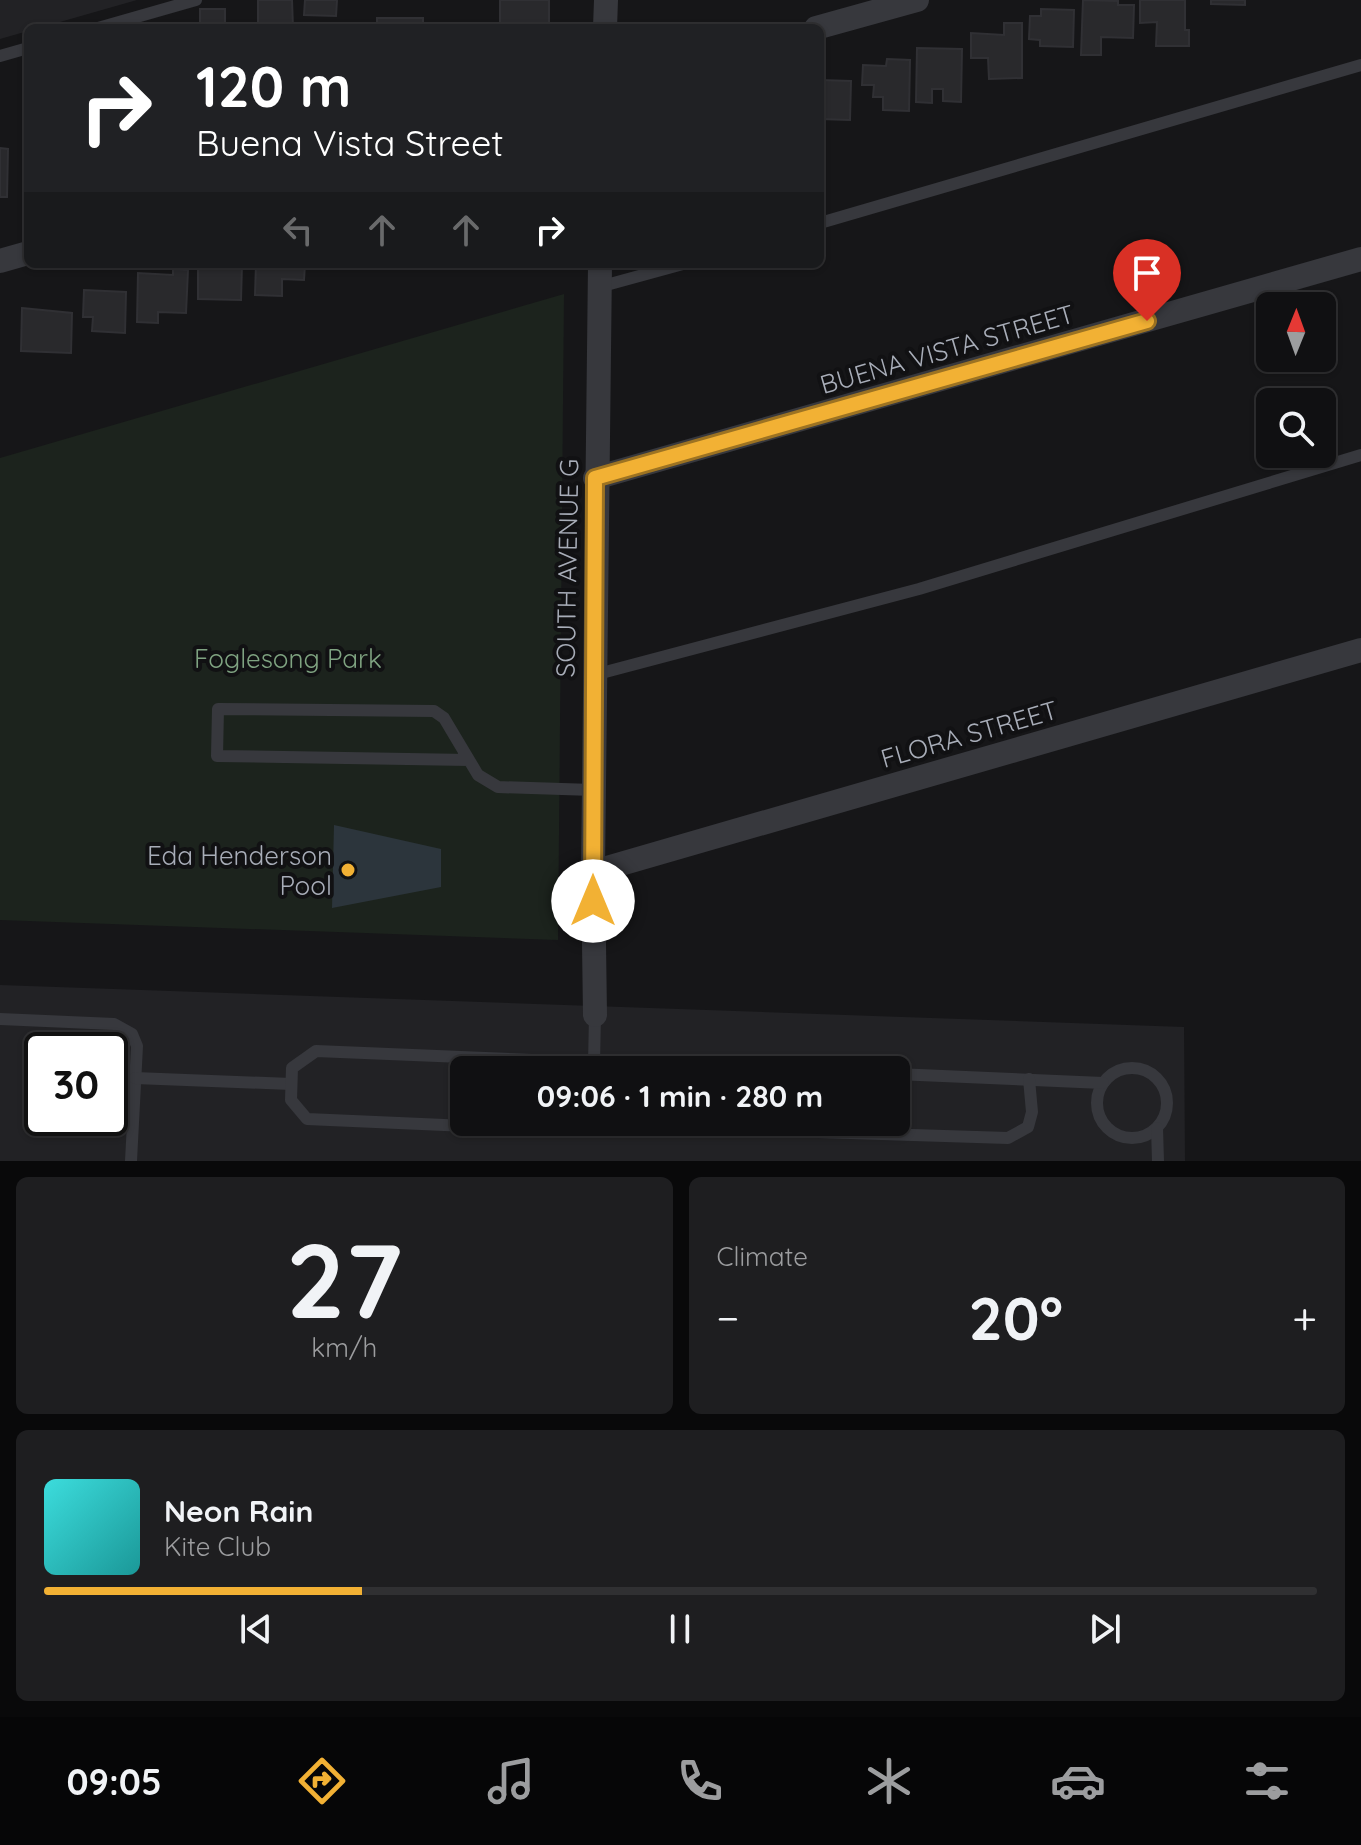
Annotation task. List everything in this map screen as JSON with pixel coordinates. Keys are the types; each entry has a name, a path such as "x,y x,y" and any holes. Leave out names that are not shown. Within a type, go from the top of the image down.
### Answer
{"street":[{"path":"605,24 606,0"},
{"path":"824,26 917,0"},
{"path":"0,261 24,254"},
{"name":"BUENA VISTA STREET","path":"595,478 1361,259"},
{"name":"SOUTH AVENUE G","path":"595,1015 595,478 600,275"},
{"name":"FLORA STREET","path":"593,872 1361,650"}],"lane":[{"path":"112,24 196,0"},
{"path":"0,56 24,49"},
{"path":"824,222 1361,65"},
{"path":"600,275 653,268"},
{"path":"594,675 919,589 1361,455"},
{"path":"469,760 217,756 218,709 434,711 444,718 478,775 498,787 593,790"},
{"path":"594,1056 595,1015"},
{"path":"0,1019 114,1024 132,1034 137,1046 131,1161"},
{"path":"450,1061 316,1051 292,1068 291,1084 291,1100 307,1119 450,1125"},
{"path":"1121,1069 1145,1070 1163,1085 1168,1108 1157,1128 1136,1138 1114,1133 1105,1126 1096,1105 1103,1083 1111,1074 1121,1069"},
{"path":"910,1075 1103,1083"},
{"path":"135,1078 291,1084"},
{"path":"910,1135 1008,1138 1028,1127 1032,1112 1029,1079"},
{"path":"1157,1128 1158,1161"}],"shaded area":[{"path":"0,0 137,0 53,24 24,24 24,32 0,39"},
{"path":"334,825 441,849 441,887 332,908"},
{"path":"0,985 1184,1027 1185,1161 0,1161"}],"green space":[{"name":"Foglesong Park","path":"564,294 558,940 0,920 0,458"}],"building":[{"path":"258,0 292,0 293,24 258,24"},
{"path":"305,0 337,0 336,16 304,15"},
{"path":"500,0 549,0 549,24 500,24"},
{"path":"1083,0 1118,1 1118,5 1134,5 1133,38 1101,37 1101,55 1081,55"},
{"path":"1140,0 1185,0 1185,30 1189,30 1189,46 1156,46 1157,22 1140,23"},
{"path":"1211,0 1245,0 1245,5 1211,4"},
{"path":"200,9 225,9 225,24 200,24"},
{"path":"1041,9 1074,10 1073,47 1040,46 1040,40 1029,39 1030,16 1041,16"},
{"path":"377,18 423,18 423,24 377,24"},
{"path":"1004,23 1022,23 1022,78 989,79 988,58 971,58 971,33 1004,35"},
{"path":"917,48 962,49 961,102 943,101 943,89 932,89 932,103 916,102"},
{"path":"887,59 910,60 909,111 883,110 883,97 873,97 874,85 862,85 863,65 886,66"},
{"path":"824,80 851,81 850,120 824,119"},
{"path":"0,148 8,149 7,197 0,197"},
{"path":"198,268 242,268 241,300 198,299"},
{"path":"256,268 305,268 304,280 282,279 282,296 255,295"},
{"path":"173,269 188,270 186,313 158,312 158,323 137,322 138,273 173,275"},
{"path":"84,290 126,292 125,333 92,331 93,317 83,317"},
{"path":"22,308 72,313 71,353 21,351"}],"place":[{"name":"Eda Henderson Pool","path":"348,870"}],"route":[{"path":"593,901 595,478 1147,321"}]}
